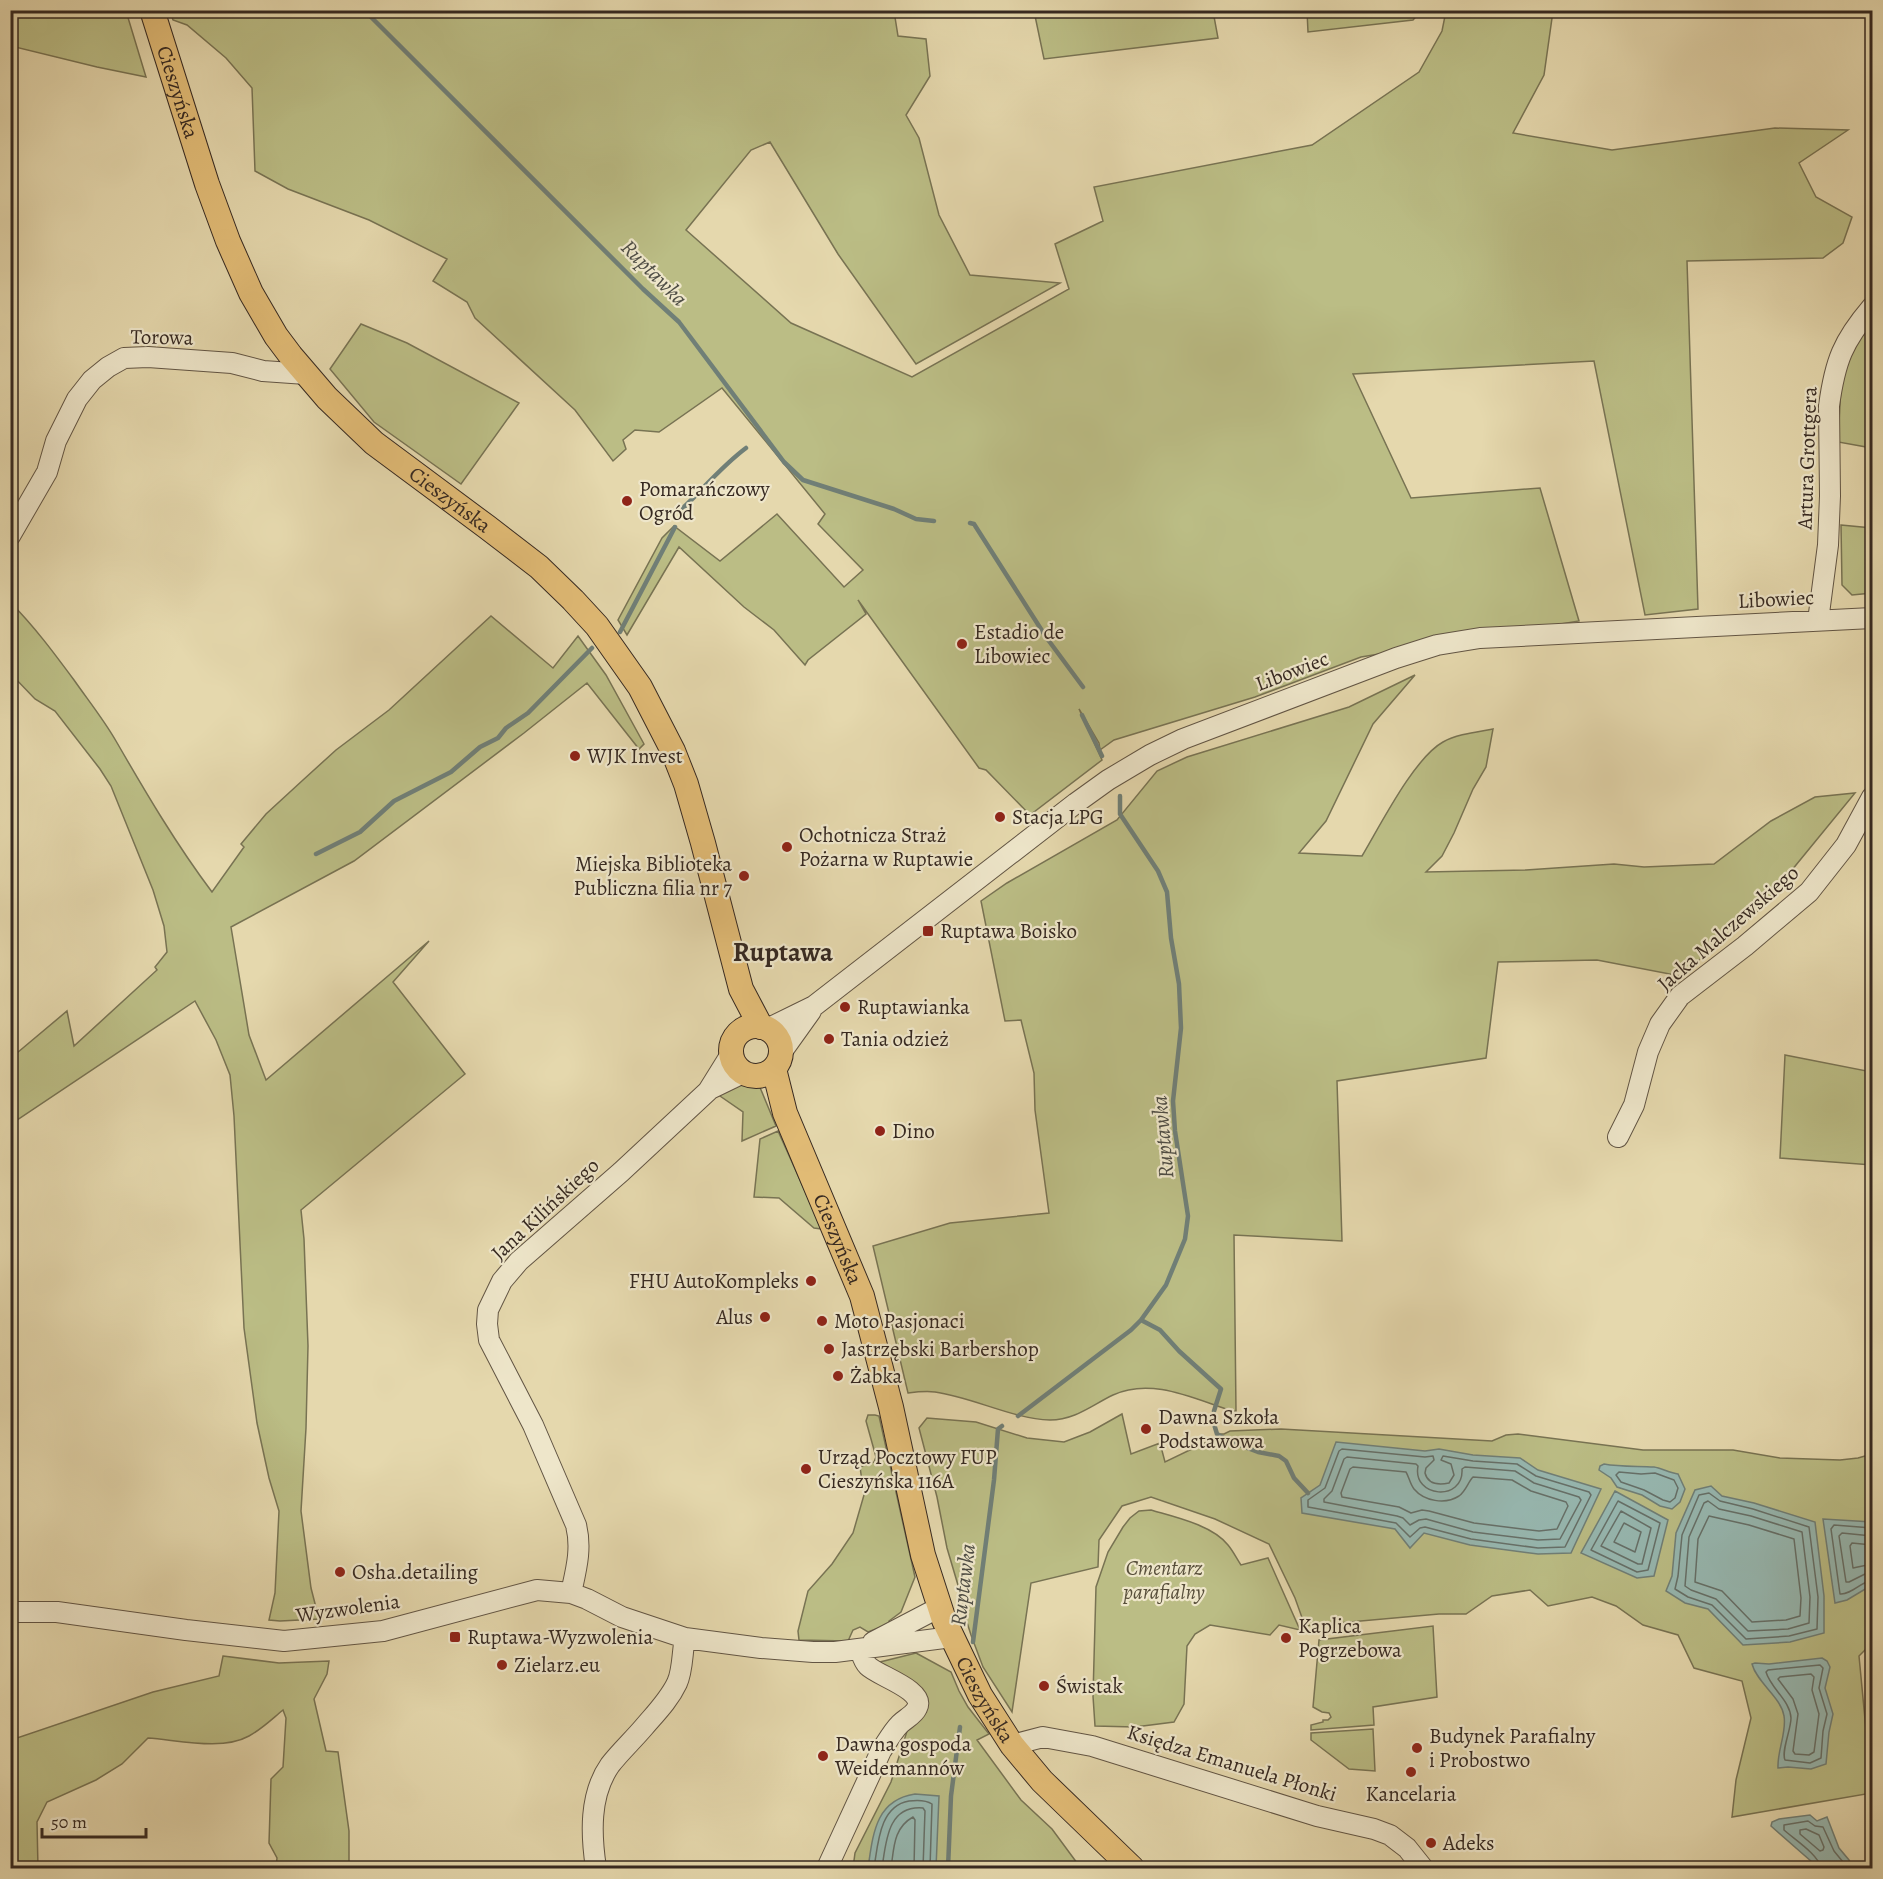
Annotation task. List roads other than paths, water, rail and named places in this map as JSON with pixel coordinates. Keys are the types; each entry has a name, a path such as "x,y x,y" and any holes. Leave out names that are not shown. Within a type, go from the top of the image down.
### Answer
{"main road":[{"name":"Cieszyńska","path":"152,10 207,184 228,241 256,302 276,336 306,374 346,418 374,443 538,567 573,600 618,654 656,717 686,784 741,989 757,1029 776,1036 781,1047 756,1065 762,1083 785,1113 862,1296 891,1407 923,1555 951,1635 980,1695 1012,1745 1050,1789 1132,1869"},
{"path":"756,1065 733,1040 757,1029"}],"street":[{"name":"Artura Grottgera","path":"1818,621 1828,545 1830,394 1838,359 1850,335 1872,307"},
{"name":"Torowa","path":"10,536 47,472 56,441 77,399 92,380 124,358 148,357 232,363 263,371 306,374"},
{"name":"Libowiec","path":"756,1065 814,1006 1076,803 1108,780 1183,739 1396,658 1437,645 1480,639 1872,618"},
{"name":"Jacka Malczewskiego","path":"1618,1137 1634,1106 1647,1052 1660,1024 1680,996 1745,946 1809,892 1846,845 1872,797"},
{"name":"Libowiec","path":"757,1029 814,1006"},
{"name":"Jana Kilińskiego","path":"571,1593 579,1555 576,1525 533,1425 489,1340 488,1310 502,1281 519,1261 621,1172 708,1091 727,1062 756,1065"},
{"name":"Wyzwolenia","path":"10,1612 57,1612 284,1641 383,1631 537,1590 571,1593 622,1617 685,1638 760,1648 813,1652 860,1649 951,1635"},
{"name":"Wyzwolenia","path":"860,1649 940,1607"},
{"path":"596,1869 593,1850 593,1820 596,1798 602,1780 610,1765 667,1701 678,1681 685,1638"},
{"path":"827,1869 881,1751 892,1733 917,1708 918,1702 909,1689 867,1666 860,1649"},
{"name":"Księdza Emanuela Płonki","path":"1012,1745 1043,1737 1092,1746 1317,1816 1374,1829 1390,1836 1407,1848 1423,1869"}],"water":[{"path":"1336,1442 1425,1451 1439,1449 1473,1455 1520,1458 1538,1470 1601,1489 1571,1553 1538,1554 1470,1545 1424,1533 1410,1548 1395,1529 1302,1513 1301,1498 1320,1485"},
{"path":"1604,1464 1654,1467 1678,1474 1685,1489 1680,1502 1672,1509 1660,1506 1642,1495 1617,1487 1611,1478 1599,1470"},
{"path":"1711,1486 1722,1496 1754,1503 1815,1522 1824,1596 1824,1633 1790,1642 1743,1645 1708,1609 1685,1603 1666,1591 1672,1576 1676,1533 1695,1490"},
{"path":"1615,1491 1668,1520 1654,1576 1637,1578 1581,1553"},
{"path":"1823,1519 1872,1522 1872,1585 1847,1600 1835,1603"},
{"path":"1822,1658 1830,1667 1825,1688 1833,1714 1826,1764 1811,1769 1778,1768 1784,1716 1782,1709 1752,1664"},
{"path":"915,1794 939,1796 936,1868 868,1868 878,1821 884,1811 891,1803"},
{"path":"1810,1815 1817,1821 1827,1817 1839,1848 1849,1860 1852,1868 1817,1868 1771,1826 1772,1822 1779,1819"}],"waterway":[{"name":"Ruptawka","path":"364,10 643,289 679,322 784,462 803,480 894,509 916,519 934,521"},
{"path":"683,508 721,469 746,448"},
{"name":"Ruptawka","path":"970,523 974,524 1046,637 1083,687"},
{"path":"620,632 675,527"},
{"path":"316,854 360,832 394,801 451,772 480,747 498,738 506,728 528,713 592,648"},
{"name":"Ruptawka","path":"1082,715 1102,756"},
{"name":"Ruptawka","path":"1018,1416 1141,1320 1166,1285 1185,1239 1188,1216 1175,1131 1173,1101 1181,1028 1179,984 1171,938 1167,892 1158,871 1120,814 1120,796"},
{"path":"1141,1320 1160,1330 1179,1351 1221,1389 1214,1411"},
{"path":"1214,1424 1217,1434 1229,1441 1258,1452 1279,1456 1286,1461 1294,1478 1308,1493"},
{"name":"Ruptawka","path":"973,1642 994,1480 998,1429 1002,1426"},
{"name":"Ruptawka","path":"948,1868 951,1796 960,1727"}],"place":[{"name":"Pomarańczowy Ogród","path":"627,501"},
{"name":"Estadio de Libowiec","path":"962,644"},
{"name":"WJK Invest","path":"575,756"},
{"name":"Stacja LPG","path":"1000,817"},
{"name":"Ochotnicza Straż Pożarna w Ruptawie","path":"787,847"},
{"name":"Miejska Biblioteka Publiczna filia nr 7","path":"744,876"},
{"name":"Ruptawa Boisko","path":"928,931"},
{"name":"Ruptawianka","path":"845,1007"},
{"name":"Tania odzież","path":"829,1039"},
{"name":"Dino","path":"880,1131"},
{"name":"FHU AutoKompleks","path":"811,1281"},
{"name":"Alus","path":"765,1317"},
{"name":"Moto Pasjonaci","path":"822,1321"},
{"name":"Jastrzębski Barbershop","path":"829,1349"},
{"name":"Żabka","path":"838,1376"},
{"name":"Dawna Szkoła Podstawowa","path":"1146,1429"},
{"name":"Urząd Pocztowy FUP Cieszyńska 116A","path":"806,1469"},
{"name":"Osha.detailing","path":"340,1572"},
{"name":"Ruptawa-Wyzwolenia","path":"455,1637"},
{"name":"Kaplica Pogrzebowa","path":"1286,1638"},
{"name":"Zielarz.eu","path":"502,1665"},
{"name":"Świstak","path":"1044,1686"},
{"name":"Budynek Parafialny i Probostwo","path":"1417,1748"},
{"name":"Dawna gospoda Weidemannów","path":"823,1756"},
{"name":"Kancelaria","path":"1411,1772"},
{"name":"Adeks","path":"1431,1843"}],"district":[{"name":"Ruptawa","path":"783,952"}],"park label":[{"name":"Cmentarz parafialny","path":"1164,1580"}]}
